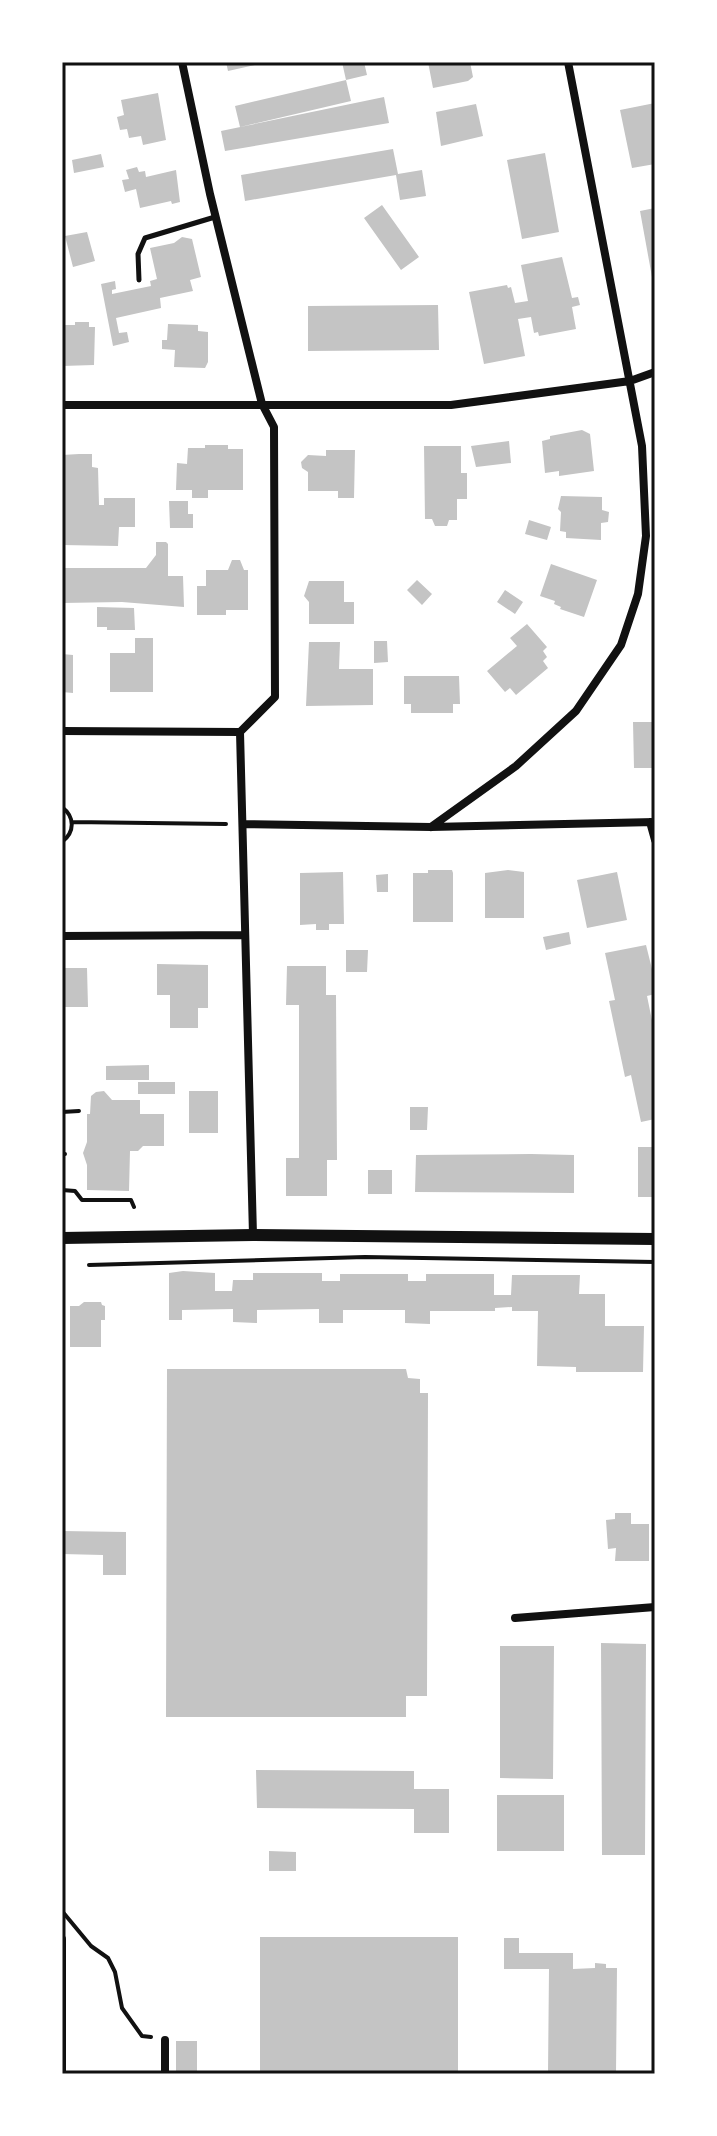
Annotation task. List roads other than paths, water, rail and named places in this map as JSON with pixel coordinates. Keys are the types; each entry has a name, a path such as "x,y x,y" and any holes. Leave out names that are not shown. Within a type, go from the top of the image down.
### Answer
{"street":[{"path":"62,731 240,732 275,697 274,427 262,404 182,62"},
{"path":"431,827 516,766 576,711 621,645 638,594 646,536 642,446 568,62"},
{"path":"62,405 451,405 630,381 655,372"},
{"path":"240,732 253,1235"},
{"path":"243,824 431,827 653,822 655,840"},
{"path":"62,936 245,935"},
{"path":"62,1238 253,1235 655,1239"},
{"path":"515,1618 655,1607"},
{"path":"62,1939 62,2074"},
{"path":"165,2040 165,2074"}],"lane":[{"path":"139,280 138,254 145,238 216,217"}]}
